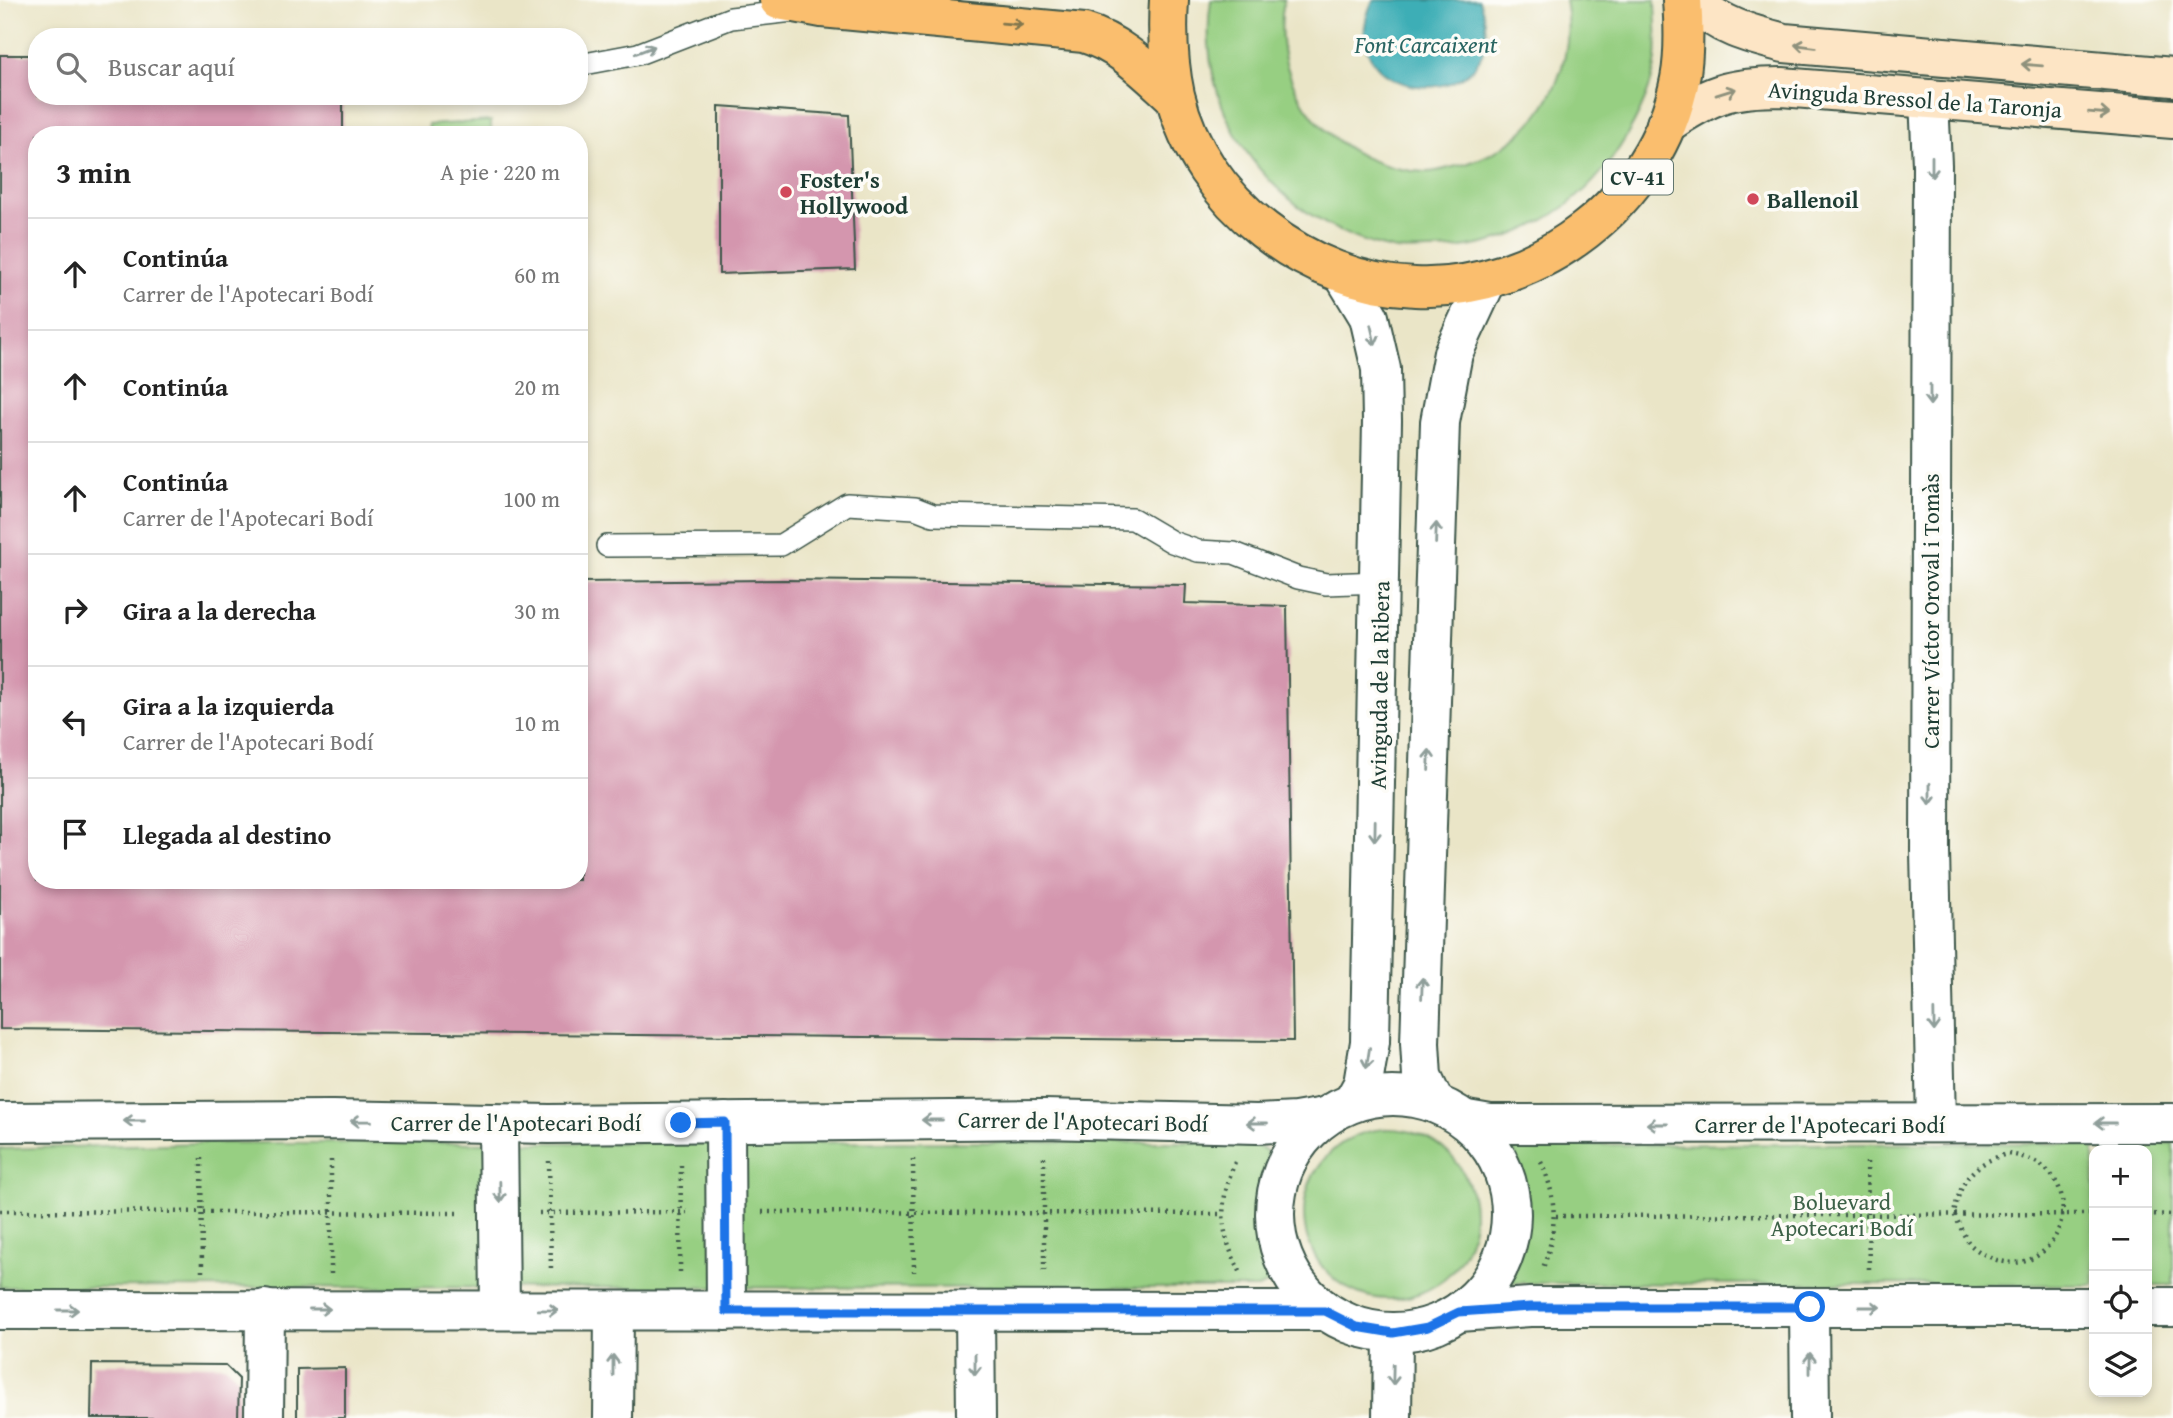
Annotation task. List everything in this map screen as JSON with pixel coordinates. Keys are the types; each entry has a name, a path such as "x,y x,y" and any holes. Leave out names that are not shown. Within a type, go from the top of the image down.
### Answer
{"main road":[{"path":"779,0 822,8 1084,33 1103,38 1134,60 1175,97"},
{"name":"CV-41","path":"1169,0 1167,41 1175,97 1199,156 1237,206 1286,247 1343,274 1415,287 1487,280 1545,258 1596,224 1637,178 1666,124 1680,80 1685,35 1682,0"}],"street":[{"name":"Avinguda Bressol de la Taronja","path":"1692,0 1708,16 1745,33 1784,43 2173,77"},
{"name":"Avinguda Bressol de la Taronja","path":"1666,124 1704,99 1742,87 1782,87 2173,119"},
{"name":"Carrer Víctor Oroval i Tomàs","path":"1929,99 1932,165 1930,851 1936,1123"},
{"name":"Avinguda de la Ribera","path":"1339,1109 1363,1084 1370,1042 1381,582 1381,369 1369,317 1343,274"},
{"path":"1434,1102 1422,1077 1420,1043 1440,422 1453,353 1487,280"},
{"path":"1380,1096 1407,1096 1434,1102 1467,1120 1492,1147 1507,1181 1512,1218 1505,1255 1487,1287 1459,1312 1428,1327 1393,1333 1357,1327 1325,1311 1297,1285 1280,1251 1274,1214 1280,1177 1298,1143 1339,1109 1380,1096"},
{"name":"Carrer de l'Apotecari Bodí","path":"0,1122 332,1120 498,1124 1044,1119 1258,1124 1296,1122 1339,1109"},
{"name":"Carrer de l'Apotecari Bodí","path":"1467,1120 1490,1124 2173,1123"},
{"path":"725,1122 726,1311"},
{"path":"498,1124 500,1309"},
{"path":"1459,1312 1530,1307 2089,1307"},
{"path":"1810,1307 1810,1418"},
{"path":"2152,1307 2173,1307"},
{"path":"264,1418 265,1309"},
{"path":"0,1310 1325,1311"},
{"path":"613,1418 614,1311"},
{"path":"975,1312 975,1418"},
{"path":"1392,1418 1393,1333"}],"lane":[{"path":"588,63 638,54 731,18 822,8"},
{"path":"607,546 781,545 847,504 915,508 933,515 1133,519 1185,547 1198,551 1234,553 1298,578 1326,584 1381,582"}],"path":[{"path":"331,1153 331,1277"},
{"path":"549,1154 551,1276"},
{"path":"1044,1154 1044,1276"},
{"path":"1238,1154 1228,1180 1222,1214 1226,1246 1243,1279"},
{"path":"2008,1154 2025,1156 2040,1163 2053,1175 2061,1190 2064,1213 2053,1241 2039,1253 2021,1260 2003,1262 1985,1255 1969,1243 1954,1214 1965,1179 1991,1158 2008,1154"},
{"path":"1867,1155 1869,1270"},
{"path":"201,1157 202,1275"},
{"path":"680,1276 681,1157"},
{"path":"913,1157 914,1276"},
{"path":"1539,1158 1550,1182 1556,1216 1552,1244 1543,1270"},
{"path":"0,1212 467,1213"},
{"path":"530,1213 680,1212"},
{"path":"761,1212 1222,1214"},
{"path":"1556,1216 2089,1214"},
{"path":"2152,1214 2173,1215"}],"green space":[{"path":"1211,0 1284,0 1282,33 1286,65 1298,93 1315,119 1337,140 1364,157 1394,168 1437,171 1481,159 1526,128 1544,107 1565,56 1568,29 1565,0 1655,0 1656,59 1650,85 1633,125 1611,160 1575,199 1532,227 1508,237 1456,249 1396,250 1351,236 1313,216 1280,190 1252,159 1230,124 1216,85 1209,44"},
{"path":"491,121 491,126 428,125"},
{"path":"1389,1129 1421,1136 1449,1154 1467,1182 1474,1214 1467,1246 1449,1274 1421,1292 1389,1299 1357,1292 1329,1274 1311,1246 1304,1214 1311,1182 1329,1154 1357,1136"},
{"path":"1244,1142 1266,1150 1267,1156 1258,1193 1257,1216 1264,1248 1277,1280 1258,1288 0,1287 0,1149 201,1143"},
{"name":"Boluevard Apotecari Bodí","path":"2173,1143 2173,1285 2152,1285 2152,1145 2089,1145 2089,1285 1511,1283 1521,1247 1525,1214 1522,1181 1512,1145"}],"water":[{"name":"Font Carcaixent","path":"1373,0 1479,0 1485,39 1474,67 1452,82 1424,87 1396,80 1374,63 1365,36"}],"building":[{"path":"0,55 28,55 28,105 343,105 343,126 28,126 28,889 588,889 588,582 784,580 1186,585 1185,603 1287,606 1293,1041 0,1029"},
{"name":"Foster's Hollywood","path":"719,106 849,115 855,269 719,274"},
{"path":"92,1364 225,1365 239,1379 238,1418 91,1418"},
{"path":"345,1368 345,1418 297,1418 297,1369"}],"place":[{"name":"Foster's Hollywood","path":"786,192"},
{"name":"Ballenoil","path":"1753,199"}],"route":[{"path":"681,1123 725,1122 726,1311 1325,1311 1357,1327 1393,1333 1428,1327 1459,1312 1530,1307 1810,1307"}]}
